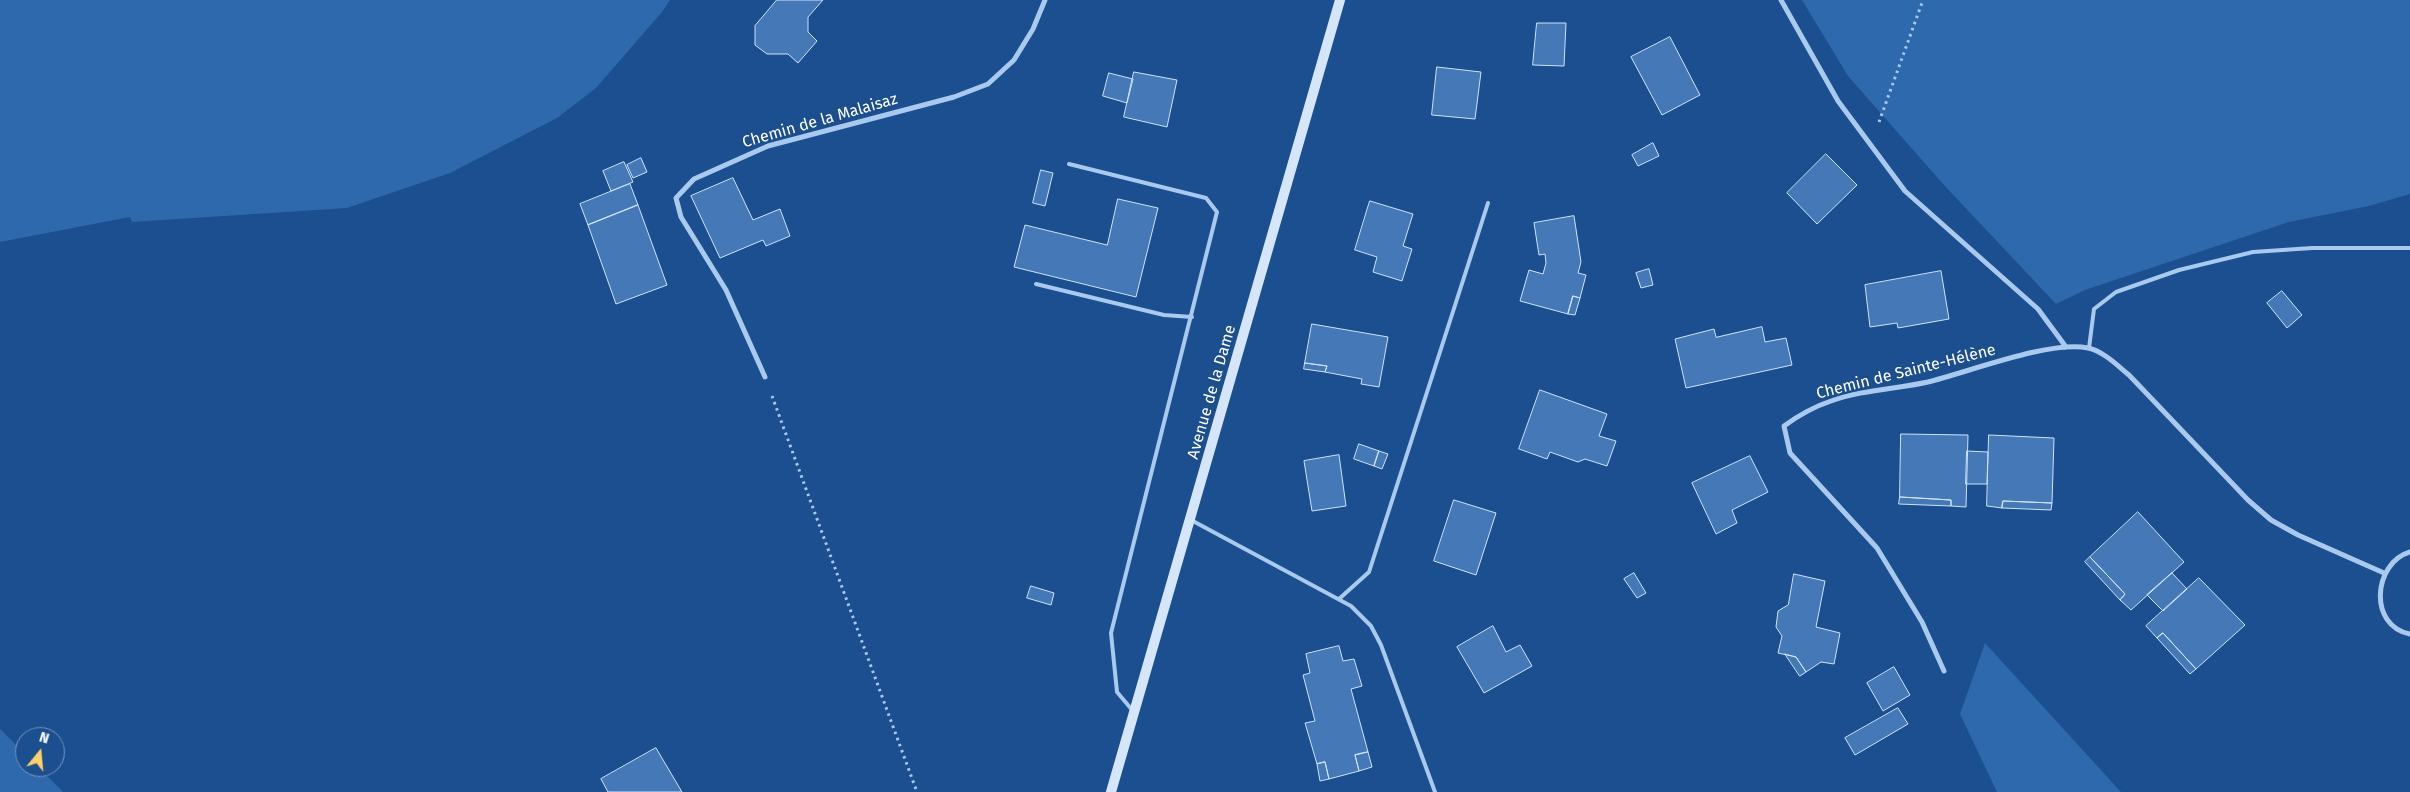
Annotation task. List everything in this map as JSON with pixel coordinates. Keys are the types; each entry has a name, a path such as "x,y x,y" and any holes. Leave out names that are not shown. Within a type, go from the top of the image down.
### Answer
{"main road":[{"name":"Avenue de la Dame","path":"1111,792 1340,0"}],"street":[{"name":"Chemin de la Malaisaz","path":"765,377 726,290 681,217 676,198 694,179 768,146 954,97 988,84 1014,60 1033,29 1044,0"},
{"path":"1781,0 1838,101 1905,191 2038,309 2066,347"},
{"name":"Chemin de Sainte-Hélène","path":"1944,671 1922,622 1877,548 1790,453 1784,426 1808,409 1833,400 1928,382 2031,353 2066,347 2089,348 2109,359 2129,375 2248,500 2271,520 2298,535 2384,573"},
{"path":"2410,552 2394,561 2384,573 2380,590 2382,608 2392,623 2410,634"}],"lane":[{"path":"1069,164 1206,198 1217,212 1111,633 1117,692 1133,711"},
{"path":"1339,599 1369,572 1488,203"},
{"path":"2089,348 2094,309 2116,292 2179,270 2253,252 2312,248 2410,248"},
{"path":"1036,284 1164,315 1192,317"},
{"path":"1191,519 1339,599 1362,616 1377,637 1435,792"}],"path":[{"path":"1871,145 1923,0"},
{"path":"765,377 917,792"}],"shaded area":[{"path":"0,0 670,0 662,12 596,88 557,118 450,173 347,208 132,222 130,217 0,242"},
{"path":"1802,0 2410,0 2410,194 2369,206 2289,222 2085,290 2056,304 1943,184 1848,76"},
{"path":"1985,643 2121,792 1997,792 1960,714"},
{"path":"0,729 15,744 15,777 48,777 63,792 0,792"}],"building":[{"path":"777,0 823,0 808,17 808,32 817,41 798,63 788,54 767,54 755,45 755,26"},
{"path":"1537,23 1566,23 1564,66 1533,65"},
{"path":"1670,37 1700,95 1662,115 1631,57"},
{"path":"1437,67 1481,72 1475,119 1432,115"},
{"path":"1134,72 1177,80 1167,127 1124,117"},
{"path":"1109,73 1133,79 1127,103 1103,96"},
{"path":"1653,143 1659,156 1638,166 1632,155"},
{"path":"1826,154 1857,185 1817,224 1787,193"},
{"path":"641,158 647,172 633,178 627,165"},
{"path":"624,162 633,182 611,191 603,171"},
{"path":"1041,170 1053,173 1045,206 1033,203"},
{"path":"733,178 753,220 780,209 790,236 766,246 763,240 720,258 691,196"},
{"path":"630,184 638,205 588,225 580,204"},
{"path":"1118,199 1158,208 1136,297 1014,267 1025,225 1107,245"},
{"path":"1370,201 1413,214 1403,246 1412,249 1402,281 1373,272 1377,257 1355,250"},
{"path":"638,205 667,285 616,304 588,225"},
{"path":"1574,216 1581,262 1578,273 1586,275 1580,298 1573,296 1568,314 1520,301 1529,270 1543,274 1546,263 1545,254 1539,255 1534,223"},
{"path":"1649,269 1653,285 1641,288 1636,273"},
{"path":"1941,271 1949,319 1898,328 1897,323 1870,327 1865,285"},
{"path":"2282,291 2302,315 2287,328 2267,303"},
{"path":"1573,296 1580,298 1575,315 1568,314"},
{"path":"1312,324 1388,337 1379,387 1361,384 1362,379 1325,372 1327,366 1305,363"},
{"path":"1762,327 1765,342 1786,338 1792,365 1686,388 1675,339 1714,329 1716,337"},
{"path":"1305,363 1327,366 1325,372 1304,369"},
{"path":"1540,390 1607,414 1599,436 1616,441 1607,466 1585,459 1578,462 1550,452 1547,459 1519,449"},
{"path":"1901,434 1968,435 1966,507 1951,506 1951,500 1900,497"},
{"path":"1989,435 2054,438 2052,503 2003,501 2002,508 1987,506"},
{"path":"1359,444 1379,451 1374,466 1354,459"},
{"path":"1379,451 1388,454 1382,469 1374,466"},
{"path":"1967,451 1988,452 1987,484 1966,484"},
{"path":"1339,455 1346,506 1312,511 1304,461"},
{"path":"1750,456 1768,492 1732,510 1737,523 1716,534 1692,483"},
{"path":"1900,497 1951,500 1951,506 1899,504"},
{"path":"1454,500 1496,513 1476,575 1434,561"},
{"path":"2003,501 2052,503 2051,510 2002,508"},
{"path":"2138,512 2184,562 2131,610 2120,600 2125,594 2090,557"},
{"path":"2090,557 2125,594 2120,600 2085,562"},
{"path":"1634,573 1646,593 1637,598 1624,579"},
{"path":"2172,573 2187,589 2163,611 2147,595"},
{"path":"1794,574 1825,581 1816,627 1840,633 1834,664 1821,662 1806,672 1796,657 1778,653 1782,636 1776,627 1778,611 1788,605"},
{"path":"2199,578 2245,625 2196,669 2163,633 2157,638 2146,626"},
{"path":"1031,586 1054,593 1051,605 1027,598"},
{"path":"1493,626 1506,652 1520,645 1532,666 1484,693 1457,647"},
{"path":"2163,633 2196,669 2190,674 2157,638"},
{"path":"1339,646 1343,661 1354,659 1362,686 1351,689 1368,752 1355,755 1359,771 1329,779 1325,762 1317,764 1305,723 1315,721 1303,675 1310,673 1306,654"},
{"path":"1785,654 1796,657 1806,672 1800,676"},
{"path":"1894,667 1910,695 1883,711 1867,683"},
{"path":"1898,708 1908,724 1855,755 1845,738"},
{"path":"656,748 682,792 608,792 601,779"},
{"path":"1368,752 1372,767 1359,771 1355,755"},
{"path":"1325,762 1329,779 1320,781 1317,764"}]}
